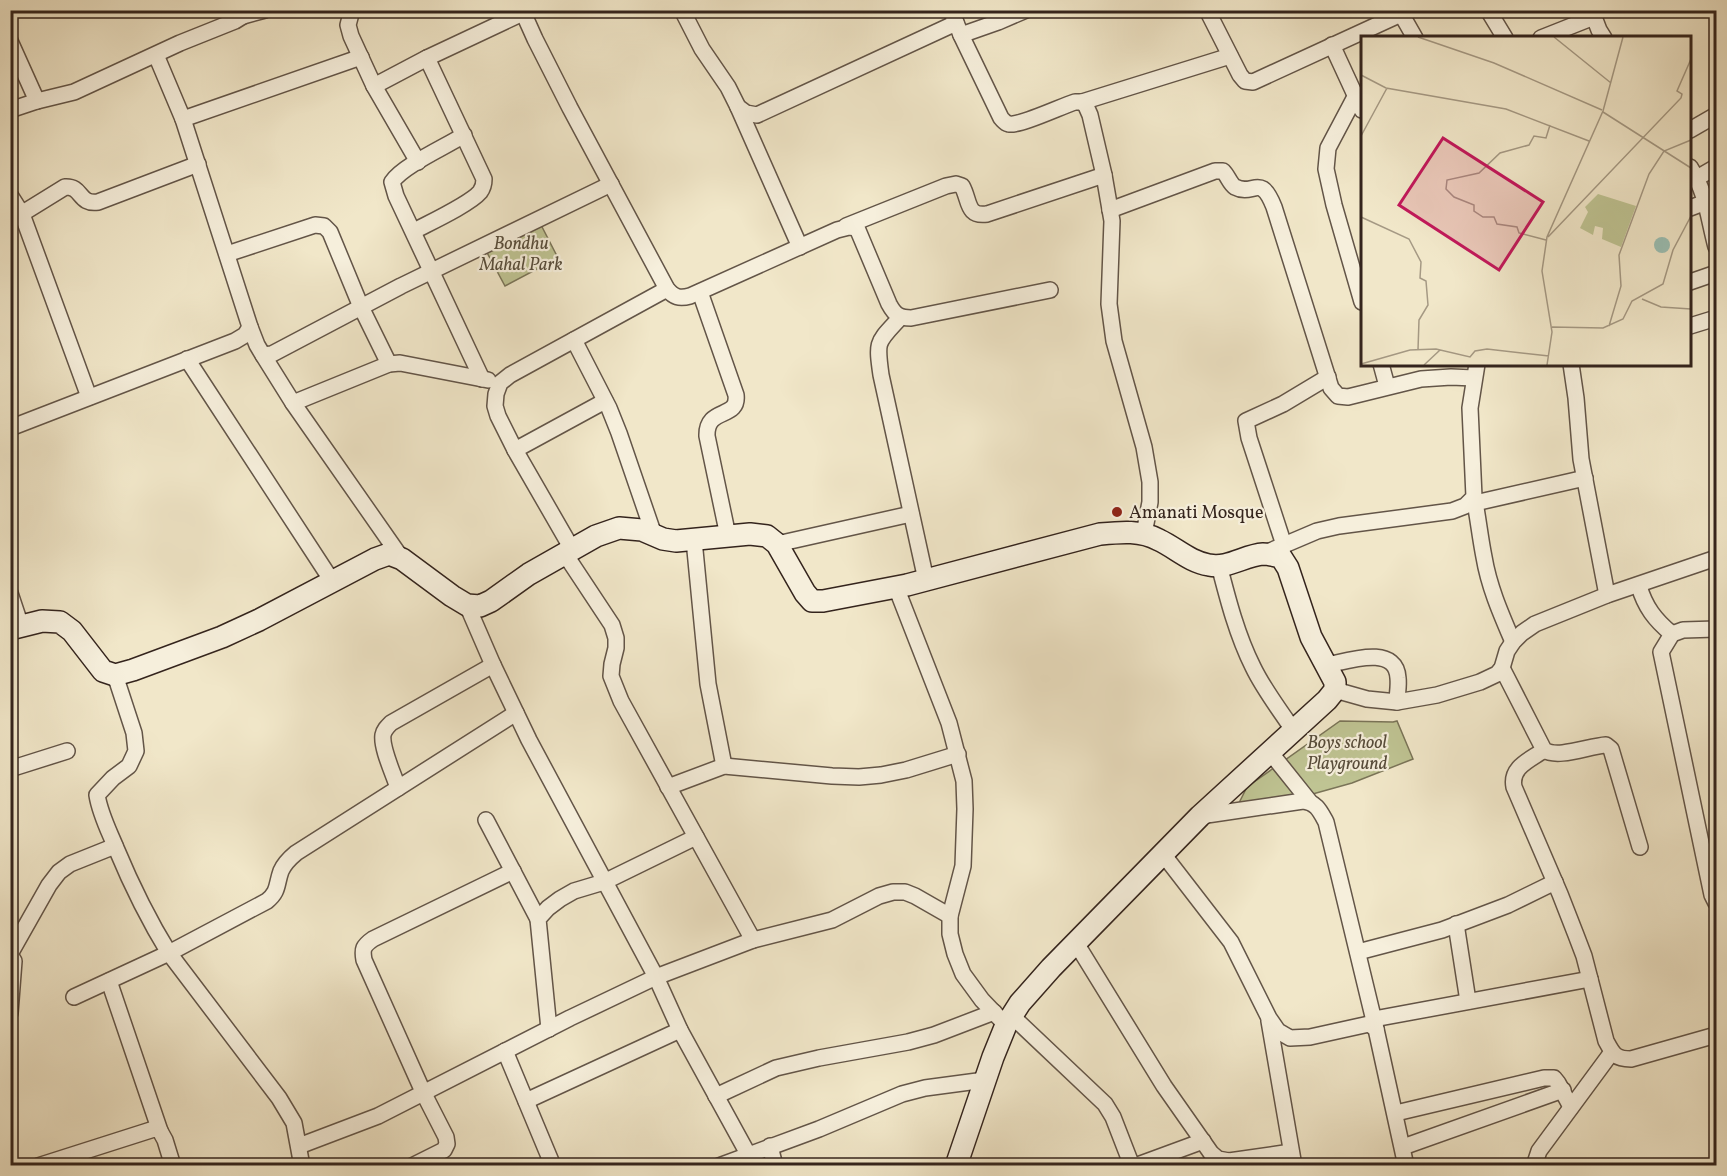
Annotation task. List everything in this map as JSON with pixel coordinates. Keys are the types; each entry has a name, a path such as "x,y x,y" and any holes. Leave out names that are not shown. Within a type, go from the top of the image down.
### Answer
{"street":[{"path":"10,110 74,92 244,14 265,10"},
{"path":"352,10 348,25 361,57 374,86 418,162"},
{"path":"682,10 702,49 728,87 738,107 800,247"},
{"path":"738,107 746,113 757,115 956,23 998,22 1026,10"},
{"path":"1207,10 1239,75 1245,81 1253,82 1400,12 1413,36"},
{"path":"1488,10 1504,36"},
{"path":"374,86 525,11 535,39 667,289 672,295 680,298 700,292 837,230 946,186 956,184 962,186 972,211 979,215 1104,175"},
{"path":"1546,36 1596,14 1599,30 1603,36"},
{"path":"956,23 1002,118 1005,123 1010,124 1022,122 1074,102 1082,102 1230,56"},
{"path":"10,41 38,101"},
{"path":"1332,45 1361,107"},
{"path":"156,55 183,119 256,345 293,403 402,559"},
{"path":"183,119 361,57"},
{"path":"414,231 471,200 479,193 484,179 427,58"},
{"path":"1356,94 1328,148 1326,169 1361,299"},
{"path":"1082,102 1090,115 1110,210 1112,236 1109,304 1114,341 1147,463 1150,502 1144,534"},
{"path":"1691,129 1716,116"},
{"path":"464,135 418,162 396,177 393,182 396,196 482,379"},
{"path":"16,218 65,187 71,186 76,189 86,201 98,202 198,164"},
{"path":"1716,167 1693,172 1709,198 1716,247"},
{"path":"1110,210 1215,171 1223,171 1232,184 1238,188 1258,187 1265,190 1274,207 1331,388 1338,396 1348,397 1421,378 1438,371 1476,371 1470,408 1475,500 1484,558 1497,602 1513,642"},
{"path":"263,355 272,354 361,307 611,184"},
{"path":"10,195 16,218 89,397"},
{"path":"1691,207 1709,198"},
{"path":"227,254 315,225 324,226 330,232 361,307 389,364"},
{"path":"837,230 857,228 893,313 900,318 911,318 1050,290"},
{"path":"1691,281 1716,273"},
{"path":"667,289 510,375 500,382 495,406 505,433 568,552 612,625 616,648 611,676 615,688 753,940"},
{"path":"700,292 737,403 734,408 712,420 707,427 729,536"},
{"path":"900,318 882,338 878,345 878,355 926,580"},
{"path":"1691,325 1716,318"},
{"path":"10,428 235,341 245,335 250,327"},
{"path":"573,340 619,433 654,535"},
{"path":"187,359 332,581"},
{"path":"293,403 389,364 400,363 500,382"},
{"path":"1382,366 1387,386"},
{"path":"1571,366 1585,478 1607,595"},
{"path":"1284,545 1249,438 1246,421 1283,404 1328,377"},
{"path":"515,450 605,401"},
{"path":"10,593 16,627 42,621 60,622 72,631 103,671 115,675 222,637 389,554 402,559 452,597 467,605 480,606 491,601 529,574 596,536 619,528 642,530 663,539 676,541 750,534 767,536 777,544 805,593 812,601 823,601 926,580 1100,534 1127,532 1144,534 1158,539 1193,560 1210,566 1226,565 1263,554 1317,531 1452,511 1475,500 1585,478"},
{"path":"777,544 911,514"},
{"path":"694,540 708,684 724,766"},
{"path":"956,1166 1004,1018 1200,816 1327,700 1335,690 1335,682 1311,637 1288,568 1281,557 1263,554"},
{"path":"1335,690 1367,699 1397,702 1437,695 1479,682 1497,674 1513,642 1535,624 1607,595 1716,558"},
{"path":"1219,565 1231,611 1245,650 1265,688 1293,730"},
{"path":"1639,586 1650,613 1672,634"},
{"path":"896,587 940,698 964,781 963,866 950,916 950,934 963,974 1004,1018 1105,1104 1134,1166 1203,1141"},
{"path":"467,605 516,713 656,977 680,1030 748,1154"},
{"path":"1716,629 1683,630 1672,634 1661,652 1707,872 1716,903"},
{"path":"1327,665 1372,657 1390,660 1399,676 1397,702"},
{"path":"398,788 382,738 385,730 391,723 493,665"},
{"path":"1502,668 1544,750 1550,754 1606,745 1611,749 1641,847"},
{"path":"115,675 134,733 136,751 129,766 113,778 97,795 99,809 131,884 169,953 279,1098 294,1123 302,1166"},
{"path":"74,997 169,953 267,901 277,889 281,870 296,853 516,713"},
{"path":"1544,750 1520,766 1512,778 1514,787 1584,956 1606,1041 1612,1052 1621,1059 1631,1059 1716,1035"},
{"path":"10,769 67,751"},
{"path":"1270,752 1310,802"},
{"path":"668,788 724,766 859,777 906,770 958,754"},
{"path":"1200,816 1303,801 1316,805 1320,811 1326,822 1358,952 1396,1113 1406,1166"},
{"path":"486,820 538,919 549,1029"},
{"path":"538,919 560,898 604,882 696,837"},
{"path":"10,1013 15,961 10,954 49,885 59,872 70,864 115,846"},
{"path":"1163,854 1231,942 1269,1018 1278,1031 1290,1038 1310,1037 1468,1001 1590,979"},
{"path":"412,1166 444,1150 447,1144 446,1137 424,1094 364,960 362,950 364,945 373,939 513,871"},
{"path":"1358,952 1456,924 1508,905 1555,882"},
{"path":"298,1146 362,1123 424,1094 656,977 753,940 832,920 879,896 893,892 905,892 915,896 950,916"},
{"path":"1456,924 1468,1001"},
{"path":"1076,943 1164,1086 1211,1153 1218,1159 1229,1161 1293,1159 1269,1018"},
{"path":"109,981 173,1166"},
{"path":"716,1096 776,1068 908,1041 1004,1018"},
{"path":"526,1101 680,1030"},
{"path":"506,1052 553,1166"},
{"path":"1534,1166 1539,1151 1612,1052"},
{"path":"1396,1113 1544,1078 1554,1078 1571,1107"},
{"path":"719,1166 819,1129 902,1094 925,1088 985,1080"},
{"path":"1402,1147 1563,1090"},
{"path":"38,1166 143,1132 154,1129 160,1131"},
{"path":"770,1146 774,1166"}],"green space":[{"name":"Bondhu Mahal Park","path":"539,221 558,258 505,286 484,247"},
{"name":"Boys school Playground","path":"1340,721 1397,721 1413,759 1352,783 1302,797 1239,803 1247,787"}],"place":[{"name":"Amanati Mosque","path":"1117,512"}]}
